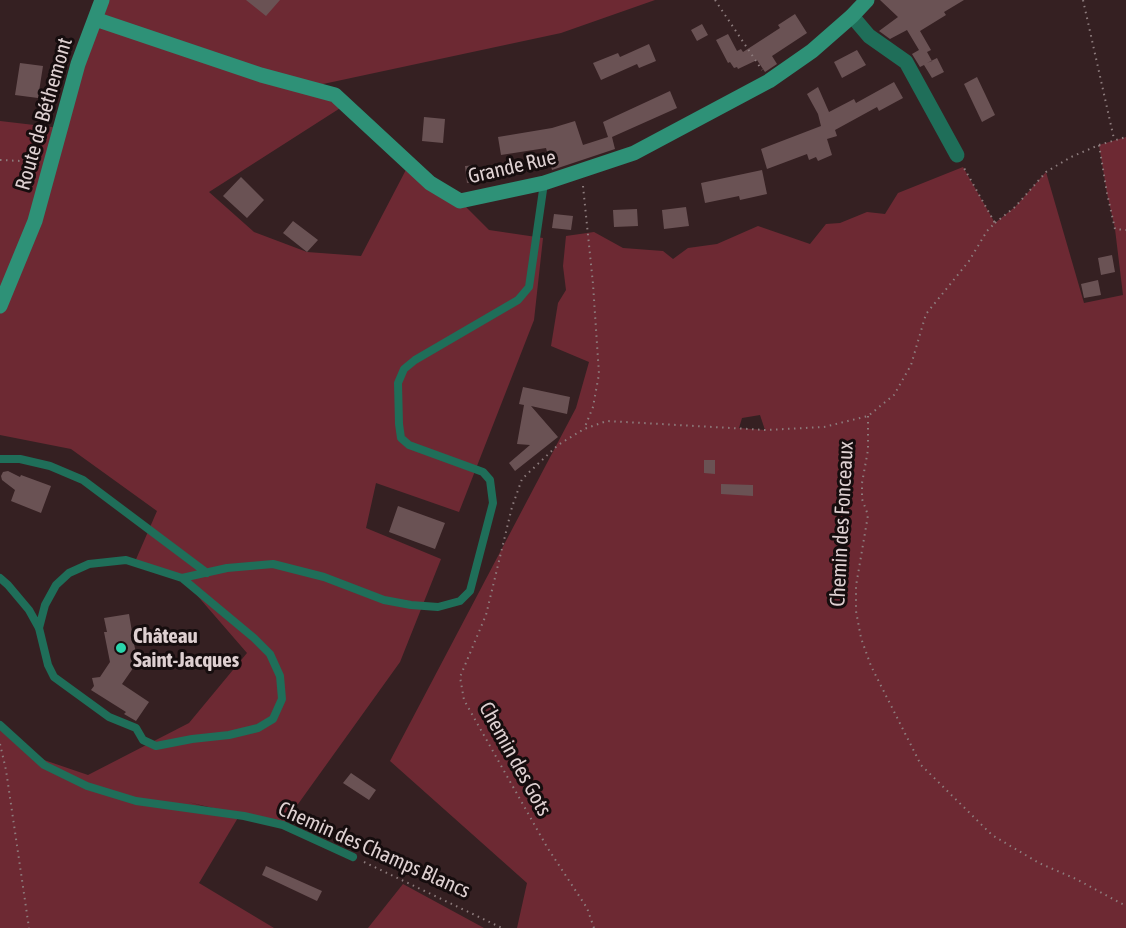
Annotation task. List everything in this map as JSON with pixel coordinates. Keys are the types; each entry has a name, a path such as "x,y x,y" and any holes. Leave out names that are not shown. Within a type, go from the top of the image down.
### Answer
{"street":[{"name":"Route de Béthemont","path":"0,306 35,222 78,64 102,0"},
{"name":"Grande Rue","path":"95,19 261,75 335,95 430,183 460,201 544,183 634,153 769,81 812,51 867,0"},
{"path":"852,16 869,36 906,62 957,155"}],"lane":[{"path":"182,578 227,568 273,564 324,577 384,600 411,605 438,607 460,601 470,591 493,503 490,480 483,472 409,445 401,438 398,383 404,369 415,360 518,300 529,287 544,183"},
{"path":"0,459 20,459 50,466 83,480 207,573"},
{"path":"0,578 29,610 39,628 48,665 54,676 109,717 136,728 143,740 156,746 258,728 273,719 282,699 280,676 270,654 182,578 126,560 89,564 69,573 56,585 45,605 39,628"},
{"name":"Chemin des Champs Blancs","path":"0,725 44,765 87,786 136,801 244,816 283,825 353,857"}],"path":[{"path":"716,0 769,81"},
{"path":"1083,0 1114,139"},
{"name":"Chemin des Fonceaux","path":"584,429 607,421 766,430 824,426 868,416 894,395 911,365 926,314 969,261 987,231 1014,208 1046,172 1071,157 1114,139 1126,137"},
{"path":"1099,145 1115,229 1126,230"},
{"path":"0,160 21,161 54,151"},
{"path":"957,155 995,223"},
{"path":"580,172 585,199 593,284 598,374 593,407 584,429"},
{"name":"Chemin des Fonceaux","path":"868,416 868,450 862,491 862,499 868,515 856,586 856,611 861,638 871,666 921,765 992,835 1038,863 1076,879 1126,906"},
{"name":"Chemin des Gots","path":"584,429 558,446 522,478 515,497 486,615 460,677 464,700 547,847 588,908 594,928"},
{"path":"0,744 6,770 29,928"},
{"name":"Chemin des Champs Blancs","path":"353,857 502,928"}],"shaded area":[{"path":"102,0 655,0 561,33 309,87 345,105 209,192 254,232 307,252 361,256 409,164 460,201 489,230 543,238 534,320 459,512 376,483 366,528 441,559 400,662 283,825 188,802 239,816 199,883 274,928 0,928 0,725 44,760 88,775 189,723 247,653 182,578 134,564 157,511 71,449 0,435 0,121 60,128"},
{"path":"1126,137 1126,928 517,928 527,883 390,761 576,408 589,362 551,346 558,303 566,290 563,266 566,236 594,232 623,248 663,251 673,259 688,248 717,244 758,226 810,244 826,224 840,223 867,212 885,214 898,193 963,167 995,223 1015,207 1046,172 1084,303 1123,295 1115,229 1099,145","holes":["760,415 765,430 739,428 742,418"]},
{"path":"403,884 484,928 368,928"}],"building":[{"path":"246,0 280,0 266,16"},
{"path":"880,0 964,0 944,12 946,15 920,31 931,50 927,52 932,61 937,58 944,72 932,78 924,65 920,67 912,54 919,50 907,30 890,39 879,31 898,17"},
{"path":"795,14 807,33 772,56 777,64 765,72 757,60 738,69 734,68 730,62 728,63 716,40 728,34 737,51 741,49 743,52 780,28 778,25"},
{"path":"702,24 708,35 697,41 691,30"},
{"path":"649,44 656,61 639,68 637,64 601,80 593,63 618,53 620,57"},
{"path":"857,50 866,65 842,78 834,62"},
{"path":"20,63 43,66 38,98 15,95"},
{"path":"977,77 995,115 982,122 964,84"},
{"path":"894,82 903,98 879,111 877,107 835,130 837,136 827,139 832,155 818,161 816,157 809,160 807,154 767,169 761,149 821,126 818,114 807,94 818,87 829,112 854,99 856,103"},
{"path":"670,91 677,108 612,137 615,149 552,170 546,148 501,155 498,137 552,128 575,121 583,145 608,137 603,122"},
{"path":"424,117 445,119 443,143 422,141"},
{"path":"478,165 480,181 467,183 465,166"},
{"path":"762,170 767,194 740,200 739,196 705,203 701,183"},
{"path":"241,177 264,200 247,218 223,196"},
{"path":"686,207 689,226 664,229 662,210"},
{"path":"637,209 638,226 614,227 613,210"},
{"path":"554,214 573,216 571,230 552,228"},
{"path":"293,221 318,240 307,252 283,233"},
{"path":"1112,255 1115,272 1101,275 1098,258"},
{"path":"1098,280 1101,295 1084,298 1081,284"},
{"path":"523,387 570,397 567,414 531,406 558,437 515,471 509,463 530,445 517,444 524,405 519,404"},
{"path":"704,460 715,460 715,474 704,473"},
{"path":"8,471 51,486 41,513 11,501 15,490 2,480 1,476 3,472"},
{"path":"721,484 753,485 753,496 721,494"},
{"path":"398,506 445,523 435,549 389,532"},
{"path":"129,614 132,632 136,631 138,644 134,644 138,661 122,684 149,702 136,721 91,690 94,686 92,678 100,677 110,662 104,632 107,632 104,618"},
{"path":"351,773 376,790 369,800 343,783"},
{"path":"266,866 322,891 317,901 262,875"}],"place":[{"name":"Château Saint-Jacques","path":"121,648"}]}
